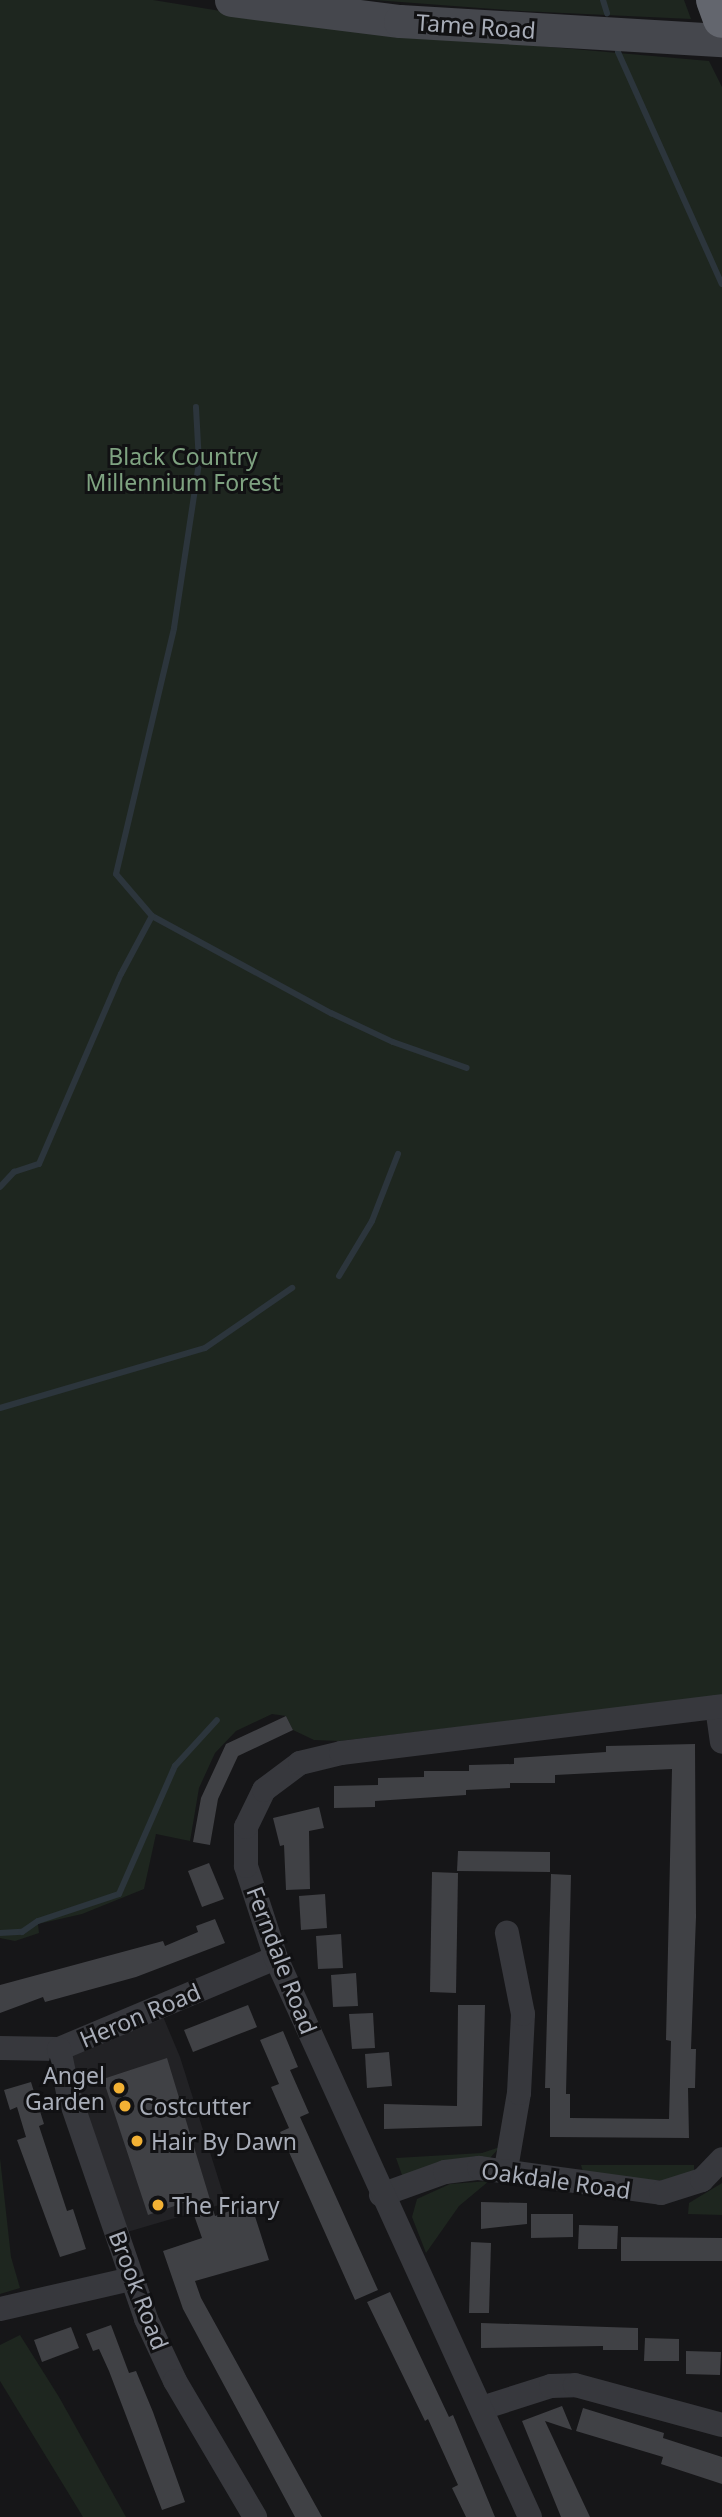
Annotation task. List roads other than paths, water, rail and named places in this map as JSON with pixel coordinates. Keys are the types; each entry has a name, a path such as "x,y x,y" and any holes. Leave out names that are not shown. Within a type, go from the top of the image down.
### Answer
{"street":[{"name":"Tame Road","path":"231,0 400,21 680,39 720,19"},
{"path":"720,1707 722,1742"},
{"name":"Ferndale Road","path":"530,2517 276,1958 246,1866 246,1827 264,1790 300,1763 341,1753 720,1707"},
{"path":"506,1933 523,2014 519,2093 506,2169"},
{"name":"Heron Road","path":"0,2048 59,2049 276,1958"},
{"name":"Brook Road","path":"59,2049 58,2060 131,2279 175,2381 255,2517"},
{"name":"Oakdale Road","path":"382,2194 463,2169 506,2169 661,2193 702,2180 722,2159"},
{"path":"0,2309 131,2279"},
{"path":"482,2408 551,2386 575,2385 722,2424"}],"waterway":[{"path":"603,0 607,13"},
{"path":"618,52 722,284"},
{"path":"0,1187 14,1172 39,1164 121,974 152,916 116,874 174,628 199,463 196,407"},
{"path":"152,916 331,1013 393,1042 467,1068"},
{"path":"339,1276 372,1221 398,1154"},
{"path":"0,1408 205,1348 292,1288"},
{"path":"0,1933 22,1932 38,1921 119,1894 175,1766 217,1720"}],"place":[{"name":"Angel Garden","path":"119,2088"},
{"name":"Costcutter","path":"125,2106"},
{"name":"Hair By Dawn","path":"137,2141"},
{"name":"The Friary","path":"158,2205"}],"park label":[{"name":"Black Country Millennium Forest","path":"183,469"}]}
